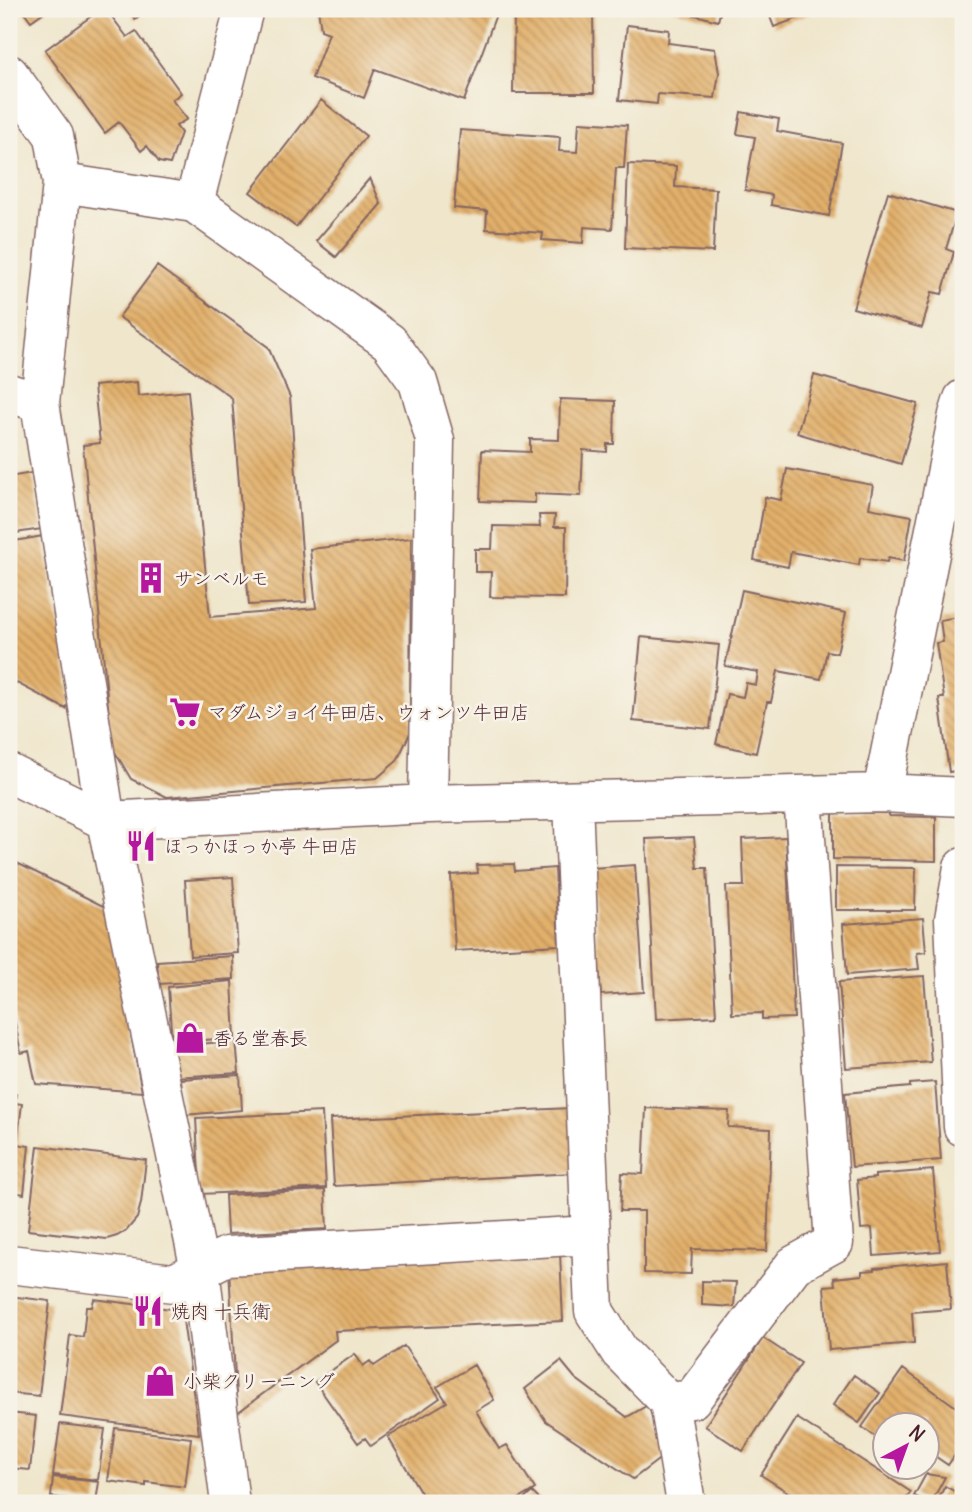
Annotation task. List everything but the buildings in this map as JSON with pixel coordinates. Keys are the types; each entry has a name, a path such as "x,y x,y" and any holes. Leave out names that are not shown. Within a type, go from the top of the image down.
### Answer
{"street":[{"path":"194,203 244,9"},
{"path":"9,74 54,136 62,183 24,398 106,821 200,1270 230,1503"},
{"path":"62,183 194,203 389,342 418,382 435,440 428,804"},
{"path":"882,793 963,399"},
{"path":"9,773 106,821 428,804 882,793 963,797"},
{"path":"669,1402 692,1399 794,1265 834,1243 803,796"},
{"path":"573,801 594,1311 620,1352 669,1402 686,1503"},
{"path":"963,867 954,919 963,1127"},
{"path":"9,1264 174,1283 227,1256 591,1235"}],"place":[{"name":"サンベルモ","path":"151,578"},
{"name":"マダムジョイ牛田店、ウォンツ牛田店","path":"185,712"},
{"name":"ほっかほっか亭 牛田店","path":"141,846"},
{"name":"香る堂春長","path":"190,1038"},
{"name":"焼肉 十兵衛","path":"148,1311"},
{"name":"小柴クリーニング","path":"160,1381"}]}
